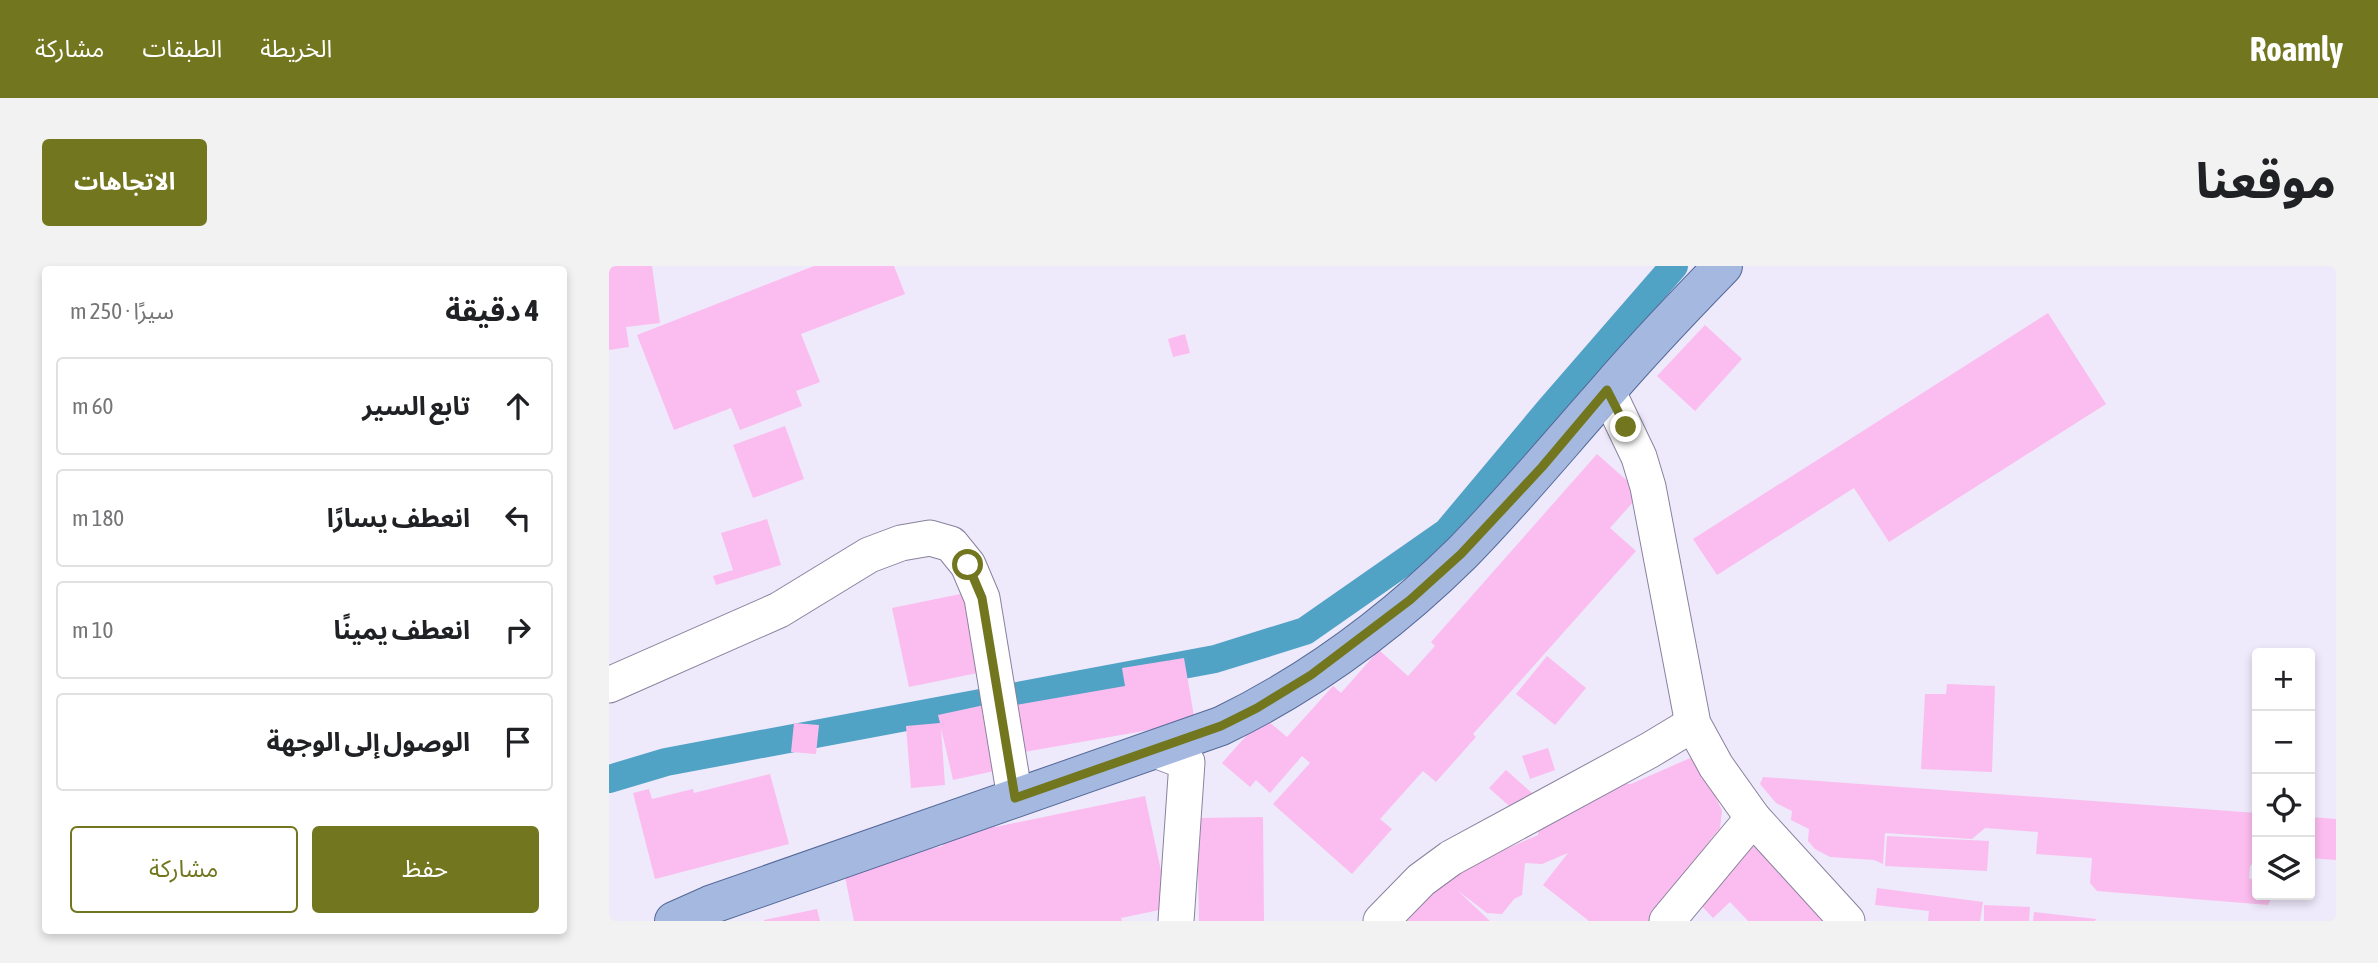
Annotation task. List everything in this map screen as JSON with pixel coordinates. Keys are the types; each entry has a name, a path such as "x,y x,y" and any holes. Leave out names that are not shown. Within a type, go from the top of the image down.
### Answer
{"main road":[{"path":"674,921 710,905 1221,726 1285,693 1399,609 1461,554 1607,390 1723,266"}],"street":[{"path":"1607,390 1639,457 1648,487 1693,724 1716,766 1753,818 1847,921"},
{"path":"609,685 779,610 869,555 901,543 930,538 951,544 968,565 982,598 1015,798"},
{"path":"1381,921 1421,880 1451,858 1693,724"},
{"path":"1155,750 1187,762 1176,921"},
{"path":"1667,921 1753,818"}],"building":[{"path":"609,266 652,266 660,323 626,327 629,347 609,350"},
{"path":"814,266 894,266 905,294 801,334 820,382 796,391 802,406 740,430 731,408 674,430 637,335"},
{"path":"2048,313 2106,404 1889,542 1854,488 1717,575 1693,539"},
{"path":"1705,325 1742,359 1695,411 1657,376"},
{"path":"1185,334 1190,353 1173,357 1168,339"},
{"path":"785,426 804,479 753,498 733,445"},
{"path":"1597,454 1641,493 1610,528 1636,551 1473,734 1476,737 1436,782 1423,771 1380,819 1392,829 1352,874 1273,804 1310,763 1302,756 1270,793 1256,780 1250,787 1222,763 1263,717 1287,737 1333,686 1341,693 1379,650 1408,676 1435,646 1431,642"},
{"path":"767,519 781,565 716,585 713,576 733,570 721,533"},
{"path":"975,591 992,670 909,687 892,608"},
{"path":"1547,656 1586,688 1555,725 1516,694"},
{"path":"1184,658 1195,722 1024,752 1016,705 1125,686 1122,668"},
{"path":"1947,684 1995,686 1992,772 1921,769 1925,694 1946,694"},
{"path":"1003,701 1017,766 953,780 941,728 945,785 911,788 906,726 940,723 938,715"},
{"path":"794,723 819,725 816,754 791,752"},
{"path":"1548,748 1555,770 1530,779 1522,756"},
{"path":"1697,755 1722,811 1720,828 1667,895 1667,901 1657,906 1656,913 1649,921 1589,921 1543,885 1568,853 1542,864 1525,863 1522,895 1514,899 1502,914 1487,913 1457,890 1490,921 1406,921 1444,880 1441,877 1538,835 1540,810 1620,783 1631,784"},
{"path":"1506,770 1532,793 1516,812 1489,788"},
{"path":"770,774 789,844 655,879 633,793 649,789 652,799 693,789 694,793"},
{"path":"1763,777 2252,813 2252,864 2249,878 2252,880 2252,900 2270,900 2268,905 2097,891 2090,883 2092,858 2036,854 2038,832 1985,828 1972,839 1885,833 1883,864 1874,860 1830,857 1815,849 1808,841 1809,829 1791,820 1792,811 1776,803 1760,784"},
{"path":"1145,796 1169,908 1121,918 1122,921 854,921 843,867 943,846 940,833 994,822 995,827"},
{"path":"1263,817 1264,921 1199,921 1197,818"},
{"path":"2315,817 2336,819 2336,860 2315,858"},
{"path":"1767,833 1847,921 1748,921 1730,902 1713,918 1696,900"},
{"path":"1887,836 1989,841 1987,871 1885,866"},
{"path":"1877,888 1983,902 1980,921 1928,921 1929,911 1875,905"},
{"path":"1984,905 2030,907 2029,921 1984,921"},
{"path":"817,909 820,921 764,921 764,920"},
{"path":"2034,912 2096,919 2033,921"}],"waterway":[{"path":"609,779 666,762 1215,659 1305,631 1447,532 1674,266"}],"route":[{"path":"968,565 982,598 1015,798 1221,726 1285,693 1389,617 1461,554 1542,467 1607,390 1626,427"}]}
